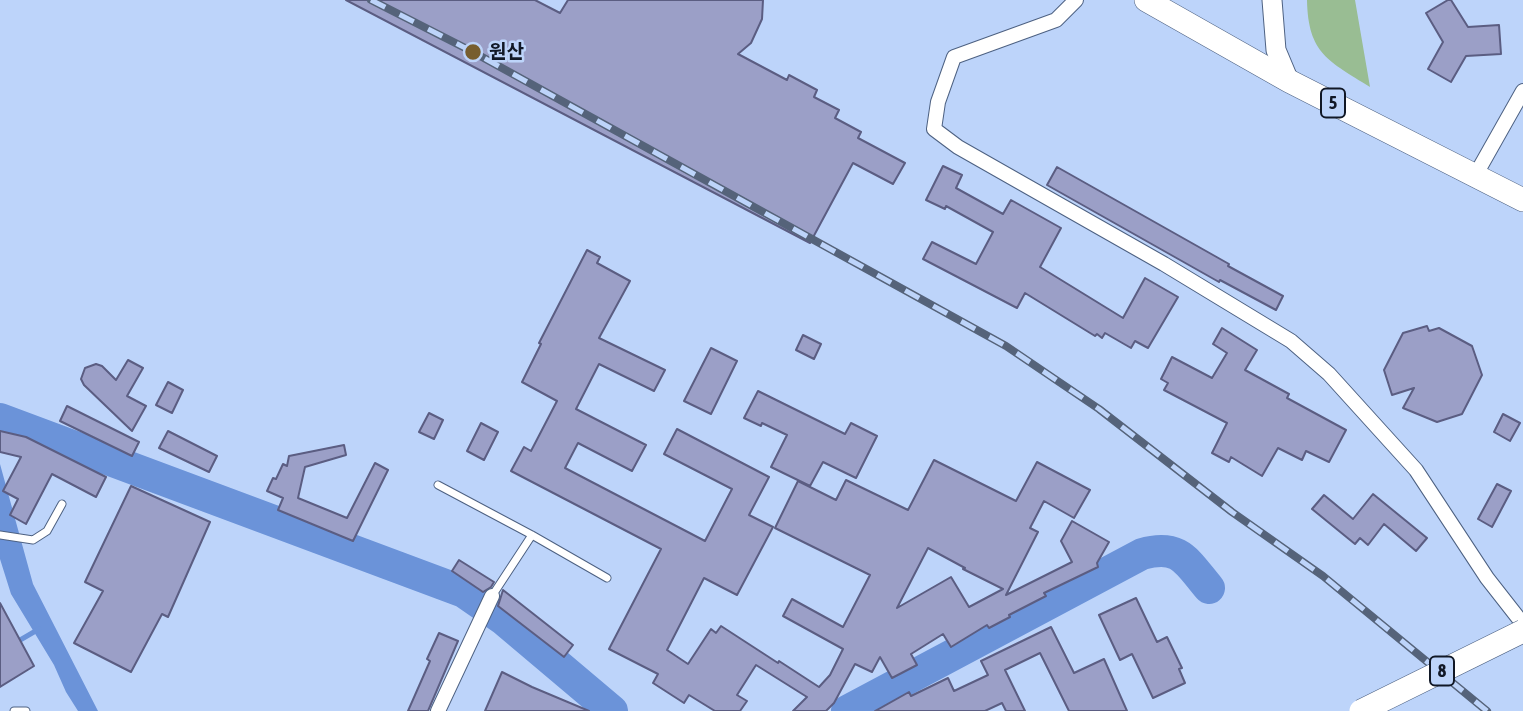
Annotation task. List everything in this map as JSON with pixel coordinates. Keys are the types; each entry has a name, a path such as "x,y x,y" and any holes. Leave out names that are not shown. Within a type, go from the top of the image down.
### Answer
{"highway":[{"name":"5","path":"1146,0 1289,81 1523,200"},
{"name":"8","path":"1361,711 1523,631"}],"main road":[{"path":"1272,0 1276,50 1289,81"}],"street":[{"path":"1076,0 1056,20 954,57 938,102 934,129 958,147 1164,264 1290,341 1329,374 1416,470 1488,579 1523,624"},
{"path":"1475,176 1523,91"},
{"path":"438,711 492,596"}],"lane":[{"path":"438,485 607,578"},
{"path":"0,535 33,540 47,531 62,504"},
{"path":"492,596 532,535"},
{"path":"14,711 26,711"}],"green space":[{"path":"1307,0 1355,0 1370,87 1324,54 1312,33"}],"water":[{"path":"0,464 33,584 98,711 78,711 11,594 0,559"}],"building":[{"path":"346,0 535,0 560,13 568,0 763,0 762,19 751,43 738,54 787,80 789,75 817,90 814,97 839,110 835,118 861,132 858,138 905,163 893,184 853,163 810,243"},
{"path":"1451,0 1468,27 1499,25 1501,54 1466,56 1451,82 1428,69 1443,42 1426,13"},
{"path":"943,166 962,175 956,188 1003,214 1011,200 1061,228 1040,267 1123,318 1145,278 1178,297 1148,348 1135,341 1131,348 1105,333 1102,338 1097,334 1095,336 1025,293 1017,308 923,259 932,242 976,264 993,232 946,206 945,209 926,200"},
{"path":"1057,167 1283,296 1276,310 1220,280 1219,282 1047,185"},
{"path":"587,250 600,257 597,263 630,281 599,338 665,370 654,391 599,364 576,409 646,445 632,471 578,443 565,468 705,541 732,489 664,454 677,429 769,477 749,515 773,527 737,595 704,578 667,650 688,664 711,629 716,633 721,626 819,687 830,675 843,649 783,616 792,599 843,627 870,575 775,528 798,481 836,500 846,480 908,510 934,460 1016,501 1037,462 1090,490 1074,518 1044,501 1030,528 1038,532 1006,595 1072,562 1061,541 1072,521 1109,542 1097,563 1098,567 1044,593 1046,596 1009,615 1010,617 989,628 987,625 951,647 943,634 911,654 917,665 892,678 880,657 872,672 855,664 834,703 826,711 793,711 807,697 756,665 737,695 747,701 740,711 715,711 689,695 684,703 653,683 658,674 609,649 661,549 511,471 524,447 531,451 557,401 522,382 541,344 539,343","holes":["928,548 965,568 963,569 1003,589 969,607 951,577 897,608"]},
{"path":"1427,326 1429,331 1439,328 1472,346 1482,375 1462,414 1437,422 1403,408 1414,388 1392,395 1384,370 1403,333"},
{"path":"1222,328 1257,350 1245,370 1289,394 1287,398 1346,430 1329,462 1306,451 1302,460 1278,448 1262,476 1231,457 1229,462 1212,453 1227,423 1164,390 1168,383 1161,379 1172,357 1212,378 1227,353 1213,344"},
{"path":"803,335 821,344 814,359 796,350"},
{"path":"711,348 737,361 711,414 684,401"},
{"path":"128,360 143,368 127,396 146,406 132,431 81,379 85,368 96,364 102,366 116,380"},
{"path":"168,382 183,390 172,413 156,405"},
{"path":"758,391 845,434 851,423 877,436 856,478 823,462 810,486 771,467 787,435 744,418"},
{"path":"67,406 139,442 132,456 60,421"},
{"path":"429,413 443,420 434,439 419,432"},
{"path":"1503,414 1520,423 1510,441 1494,432"},
{"path":"481,423 498,432 484,460 467,451"},
{"path":"0,431 26,437 106,477 96,497 52,474 26,524 10,515 18,499 3,491 21,457 0,452"},
{"path":"168,431 217,456 209,472 159,448"},
{"path":"344,445 346,455 305,467 298,498 347,518 375,463 388,470 353,541 278,510 283,498 267,491 283,464 287,466 289,456"},
{"path":"1497,484 1511,491 1492,527 1478,519"},
{"path":"131,486 210,522 168,617 162,614 131,672 74,643 103,591 85,582"},
{"path":"1373,494 1427,538 1416,551 1384,524 1368,545 1360,538 1355,544 1312,509 1324,495 1353,519"},
{"path":"459,560 494,582 491,587 483,592 452,571"},
{"path":"503,590 573,645 564,657 498,606"},
{"path":"1136,598 1157,642 1167,637 1182,668 1179,669 1185,683 1153,698 1132,654 1120,660 1099,615"},
{"path":"0,603 34,666 0,687"},
{"path":"1051,627 1074,673 1104,659 1127,711 1069,711 1040,653 1005,670 1025,711 1006,711 1002,703 985,711 875,711 909,692 911,696 948,678 954,691 988,675 981,661"},
{"path":"439,633 458,641 428,711 408,711 430,661 427,659"},
{"path":"502,672 532,687 589,711 485,711"}],"waterway":[{"path":"0,419 464,592 503,619 612,711"},
{"path":"847,711 1142,554 1165,551 1182,557 1209,588"},
{"path":"15,643 39,629"}],"railway":[{"path":"371,0 473,52 1006,346 1099,409 1232,512 1323,576 1487,711"}],"place":[{"name":"원산","path":"473,52"}]}
